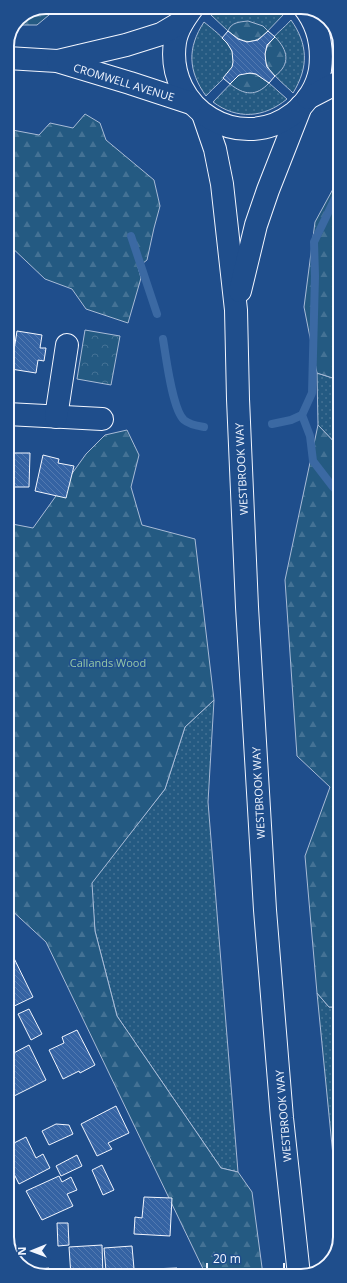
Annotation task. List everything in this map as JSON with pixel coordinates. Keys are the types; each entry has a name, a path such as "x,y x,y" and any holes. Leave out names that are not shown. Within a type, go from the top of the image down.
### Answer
{"street":[{"name":"WESTBROOK WAY","path":"188,14 176,41 175,63 180,84 197,108 215,149 222,184 236,310 238,399 247,599 265,910 283,1126 298,1269"},
{"name":"CROMWELL AVENUE","path":"57,61 126,45 161,34 188,14"},
{"name":"WESTBROOK WAY","path":"236,310 246,262 256,225 268,190 305,102 318,78 322,55 318,33 309,15"},
{"name":"CROMWELL AVENUE","path":"14,58 57,61 130,83 197,108 222,125 243,129 265,128 285,120 305,102"},
{"path":"305,102 333,86"},
{"path":"56,417 67,345"},
{"path":"14,414 102,420"}],"green space":[{"path":"50,14 37,25 21,25 34,16"},
{"path":"284,14 258,40 247,42 228,31 211,15"},
{"path":"291,20 301,38 304,56 302,74 293,93 271,71 265,58 269,43"},
{"path":"248,21 263,26 268,31 258,39 248,42 239,39 228,31 234,24"},
{"path":"204,22 226,42 233,54 234,61 230,71 206,96 196,78 192,59 192,50 198,32"},
{"path":"275,37 283,47 286,57 284,67 275,76 268,66 265,52 270,42"},
{"path":"244,73 256,74 269,83 259,91 250,93 235,88 230,84 239,75"},
{"path":"239,75 269,83 287,99 269,110 250,114 231,112 213,102"},
{"path":"85,114 100,123 106,140 154,180 160,206 147,260 138,267 141,278 128,323 86,309 72,289 45,279 14,250 14,130 39,135 50,123 73,128"},
{"path":"333,189 333,378 317,373 304,307 315,222"},
{"path":"85,330 120,336 111,385 77,379"},
{"path":"317,373 333,378 333,441 318,425"},
{"path":"318,425 333,441 333,1007 329,1007 317,993 305,856 330,787 297,756 285,580"},
{"name":"Callands Wood","path":"127,430 139,455 131,487 142,525 195,539 214,700 185,727 165,789 92,883 95,931 117,1016 221,1168 238,1172 252,1192 262,1269 203,1269 46,942 14,913 14,524 33,528 86,454 105,435"},
{"path":"214,700 208,802 238,1172 221,1168 117,1016 95,931 91,883 165,789 185,727"},
{"path":"317,993 329,1007 333,1007 333,1156"}],"building":[{"path":"228,31 238,39 247,42 258,40 268,31 275,37 267,45 265,54 267,67 275,76 269,83 256,74 250,73 239,75 230,84 223,78 232,67 233,62 232,51 222,38"},
{"path":"17,331 42,335 40,348 46,348 44,361 38,360 36,373 14,369 14,350"},
{"path":"14,453 30,453 29,487 14,487"},
{"path":"43,455 59,459 58,463 74,466 66,498 35,491"},
{"path":"14,958 33,997 14,1006"},
{"path":"29,1009 42,1034 31,1040 18,1014"},
{"path":"77,1030 95,1065 80,1073 79,1071 63,1079 49,1050 64,1043 62,1037"},
{"path":"29,1045 46,1080 14,1096 14,1053"},
{"path":"116,1106 129,1133 108,1143 112,1149 97,1156 81,1124"},
{"path":"56,1124 69,1125 73,1134 49,1145 42,1131"},
{"path":"26,1137 36,1158 43,1154 50,1168 19,1184 14,1174 14,1143"},
{"path":"77,1155 82,1166 61,1176 56,1166"},
{"path":"102,1165 114,1190 103,1195 92,1170"},
{"path":"59,1176 62,1182 71,1177 77,1190 67,1194 73,1206 42,1220 26,1191"},
{"path":"144,1197 172,1198 170,1236 134,1234 135,1217 142,1218"},
{"path":"57,1223 68,1223 69,1245 58,1246"},
{"path":"102,1245 103,1269 71,1269 69,1247"},
{"path":"132,1246 134,1269 106,1269 104,1248"},
{"path":"177,1268 177,1269 150,1269"}],"waterway":[{"path":"333,202 314,242 315,276 312,393 302,415 310,436 313,461 333,487"},
{"path":"131,236 157,314"},
{"path":"163,339 170,382 180,414 184,420 189,423 204,427"},
{"path":"272,424 291,420 302,415"}]}
